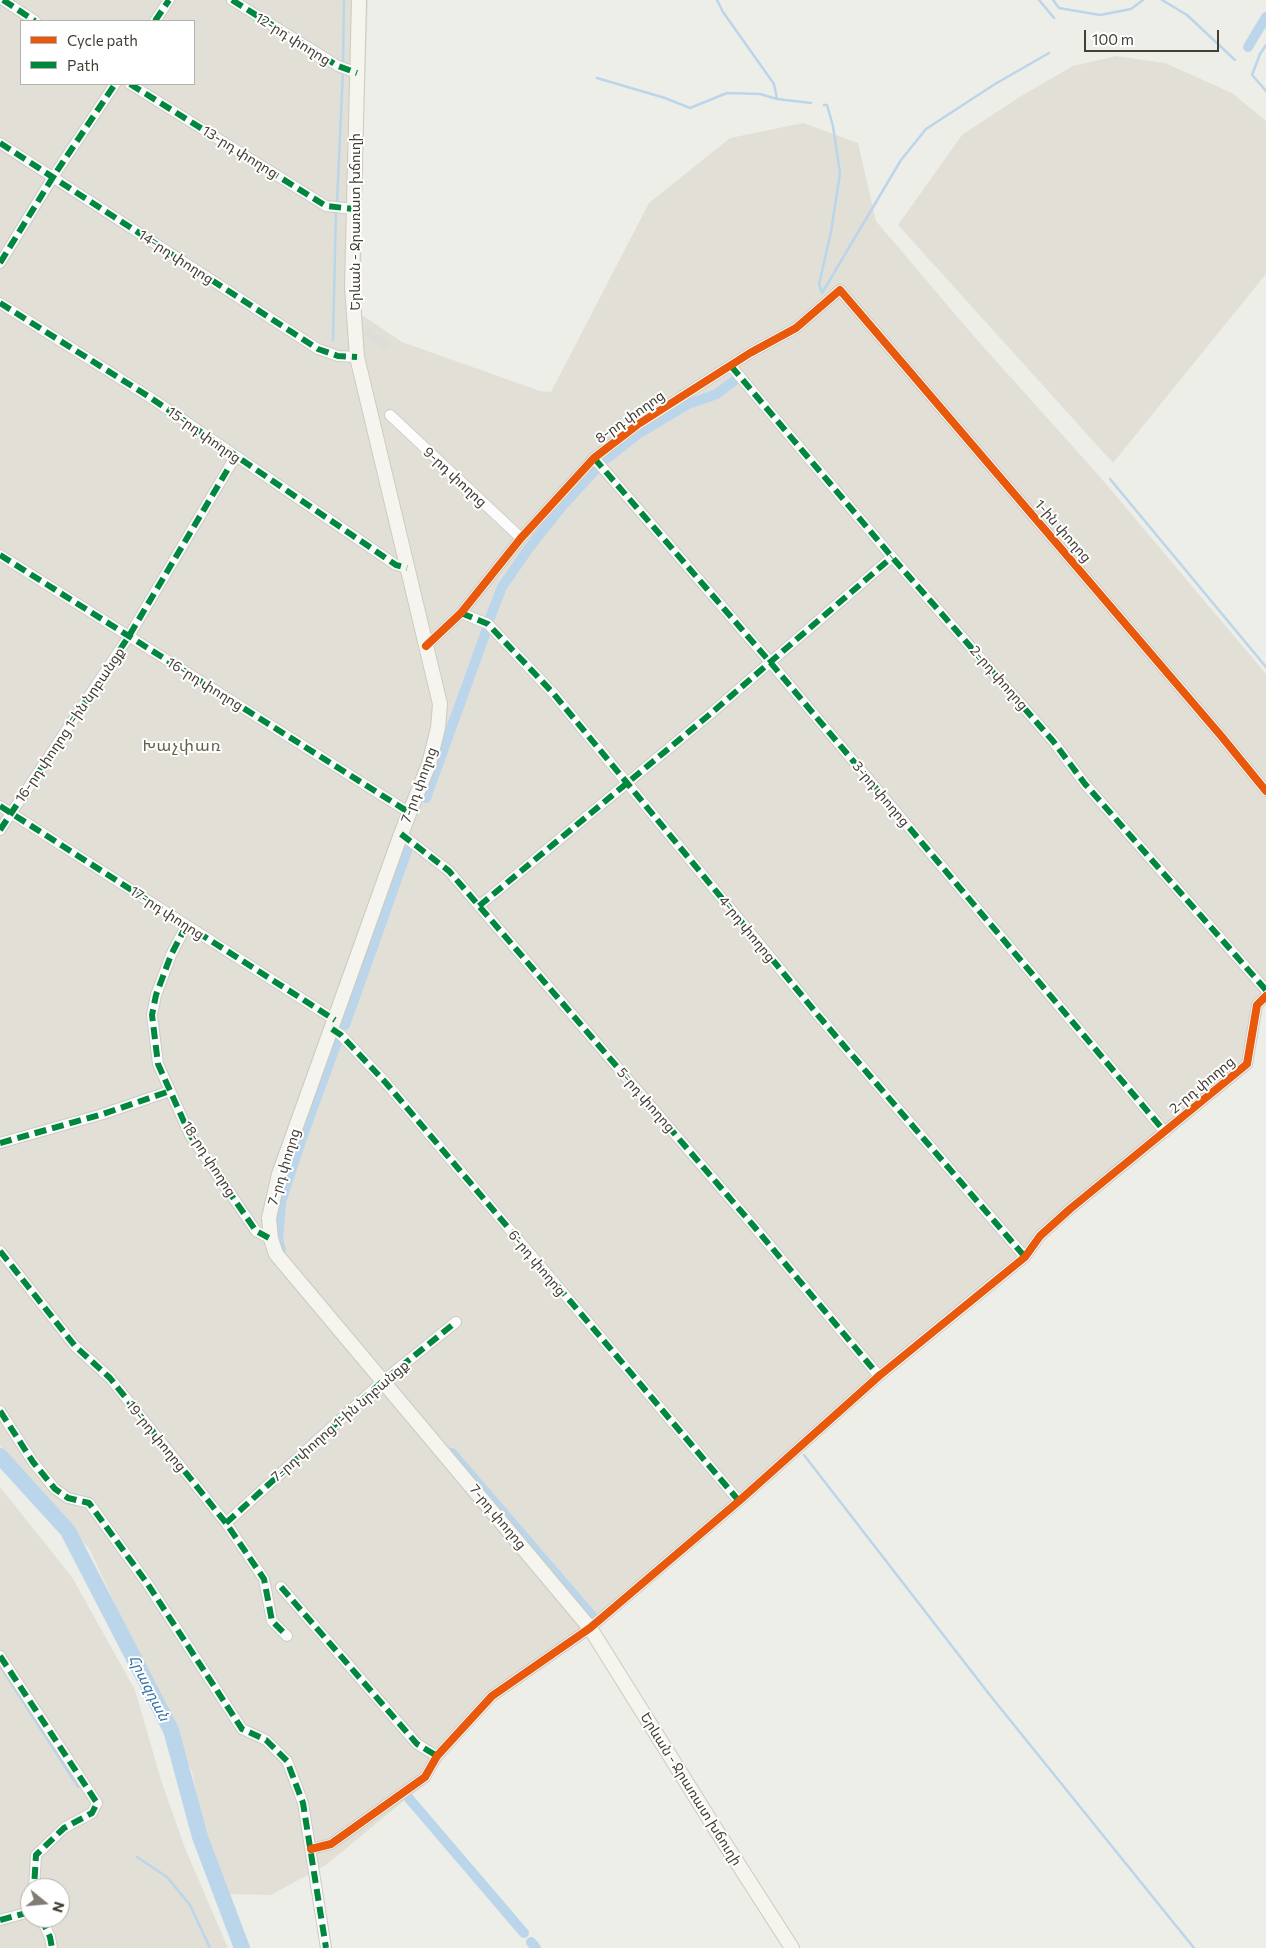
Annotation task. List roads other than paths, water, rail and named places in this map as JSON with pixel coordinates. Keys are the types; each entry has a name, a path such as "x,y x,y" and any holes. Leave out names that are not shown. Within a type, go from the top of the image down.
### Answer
{"main road":[{"name":"Երևան - Ջրառատ խճուղի","path":"359,0 355,72 352,287 357,357 426,646"},
{"name":"7-րդ փողոց","path":"426,646 440,704 438,728 429,764 401,834 279,1174 269,1218 271,1240 276,1254 590,1628"},
{"name":"Երևան - Ջրառատ խճուղի","path":"590,1628 792,1948"}],"street":[{"path":"3,0 33,20"},
{"path":"156,20 169,0"},
{"name":"12-րդ փողոց","path":"232,0 338,66 355,72"},
{"path":"0,263 52,177 114,85"},
{"name":"13-րդ փողոց","path":"132,85 326,206 354,208"},
{"name":"14-րդ փողոց","path":"0,143 318,349 338,356 357,357"},
{"name":"8-րդ փողոց","path":"426,646 460,613 521,538 594,458 637,425 750,353 796,328 840,290"},
{"name":"1-ին փողոց","path":"840,290 1266,791"},
{"name":"15-րդ փողոց","path":"0,304 151,398 396,565 407,568"},
{"name":"2-րդ փողոց","path":"731,366 892,557 1053,741 1085,784 1266,990"},
{"name":"9-րդ փողոց","path":"390,415 521,538"},
{"name":"16-րդ փողոց 1-ին նրբանցք","path":"11,813 130,636 235,457"},
{"name":"3-րդ փողոց","path":"594,458 770,662 1165,1132"},
{"name":"16-րդ փողոց","path":"0,555 410,814"},
{"path":"479,906 709,715 892,557"},
{"name":"4-րդ փողոց","path":"460,613 488,624 553,693 822,1020 1025,1257"},
{"name":"17-րդ փողոց","path":"0,806 334,1024"},
{"path":"0,830 11,813"},
{"name":"5-րդ փողոց","path":"401,834 449,871 880,1376"},
{"name":"18-րդ փողոց","path":"186,926 171,955 156,995 152,1014 158,1064 190,1135 256,1231 271,1240"},
{"name":"2-րդ փողոց","path":"311,1849 331,1844 425,1777 437,1756 492,1696 590,1628 739,1501 880,1376 1025,1257 1040,1236 1070,1209 1247,1064 1258,1005 1266,996"},
{"name":"6-րդ փողոց","path":"334,1024 739,1501"},
{"path":"0,1144 103,1114 170,1091"},
{"name":"19-րդ փողոց","path":"0,1251 75,1346 110,1378 226,1523 264,1579 272,1621 287,1636"},
{"name":"7-րդ փողոց 1-ին նրբանցք","path":"226,1523 383,1381 456,1322"},
{"path":"0,1411 34,1462 55,1489 68,1498 89,1503 147,1583 242,1730 266,1740 287,1761 303,1803 326,1948"},
{"path":"281,1587 417,1744 437,1756"},
{"path":"0,1656 97,1803 92,1812 64,1828 36,1855 35,1878"},
{"path":"0,1920 20,1915"},
{"path":"45,1928 50,1937 52,1948"}],"waterway":[{"path":"343,66 344,0"},
{"path":"717,0 723,12 774,84 777,99"},
{"path":"1039,0 1054,18"},
{"path":"1053,0 1059,8 1100,15 1131,9 1143,0"},
{"path":"1162,0 1187,15 1235,60"},
{"path":"1248,47 1266,17"},
{"path":"1266,45 1260,54 1252,75 1266,91"},
{"path":"822,293 901,160 926,129 995,84 1049,53"},
{"path":"337,203 343,71"},
{"path":"597,78 665,98 690,108 727,93 760,94 777,99 811,103"},
{"path":"822,293 819,284 831,232 840,173 833,126 827,105 824,105"},
{"path":"333,340 336,209"},
{"path":"606,459 638,434 688,404 717,394 735,380"},
{"path":"490,618 502,587 529,548 564,504 597,468"},
{"path":"1110,479 1266,667"},
{"path":"426,798 487,629"},
{"path":"345,1025 407,851"},
{"path":"281,1250 278,1239 281,1202 337,1042"},
{"path":"452,1453 593,1617"},
{"path":"804,1455 989,1694 1194,1948"},
{"name":"Հրազդան","path":"0,1456 68,1531 171,1730 200,1837 242,1948"},
{"path":"0,1666 78,1787"},
{"path":"406,1795 524,1933"},
{"path":"137,1857 167,1877 190,1905 210,1948"},
{"path":"531,1942 536,1948"}],"district":[{"name":"Խաչփառ","path":"182,746"}]}
